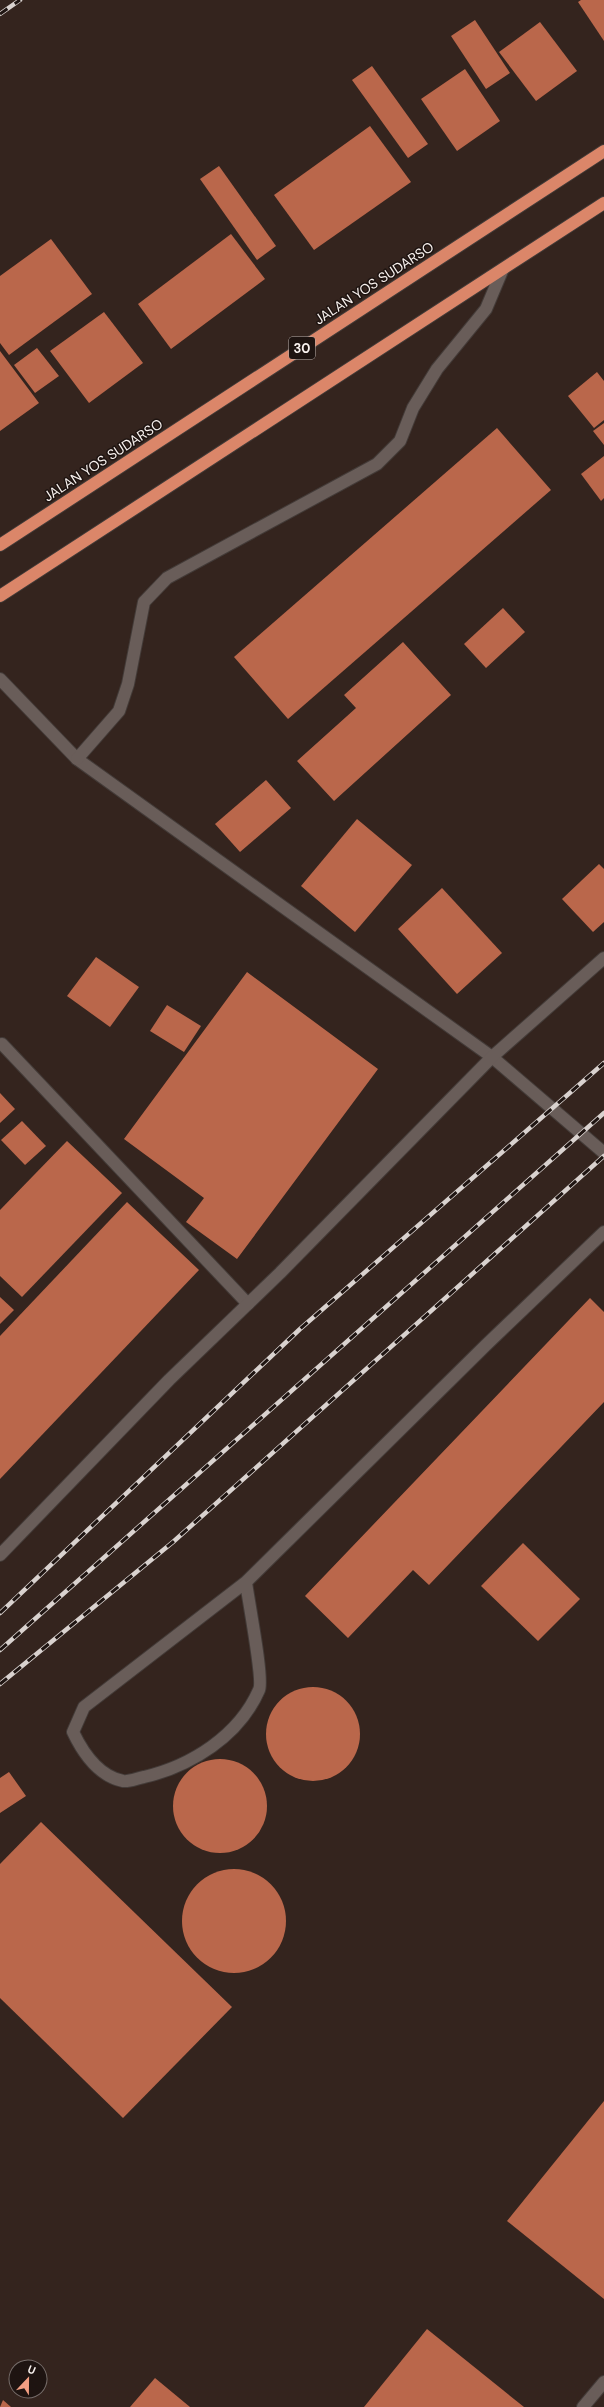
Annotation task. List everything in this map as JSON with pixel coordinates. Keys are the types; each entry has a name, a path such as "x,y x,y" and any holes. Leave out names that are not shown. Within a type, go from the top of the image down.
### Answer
{"highway":[{"name":"JALAN YOS SUDARSO","path":"0,546 604,151"},
{"path":"0,596 502,271 604,203"}],"lane":[{"path":"77,759 119,711 128,684 144,602 167,578 377,464 400,441 413,408 437,369 486,309 502,271"},
{"path":"0,679 77,759 492,1057 604,1153"},
{"path":"0,1555 169,1380 248,1304 492,1057 604,958"},
{"path":"2,1044 248,1304"},
{"path":"246,1582 257,1654 260,1689 238,1723 206,1752 162,1773 124,1781 105,1774 83,1753 73,1732 84,1707 246,1582 486,1345 604,1232"},
{"path":"583,2407 604,2382"}],"shaded area":[{"path":"0,0 604,0 604,2407 0,2407"}],"building":[{"path":"581,0 604,0 604,41 578,2"},
{"path":"475,20 510,73 486,89 451,36"},
{"path":"540,22 577,71 536,101 499,52"},
{"path":"372,66 428,144 408,158 352,80"},
{"path":"465,69 500,121 457,151 421,99"},
{"path":"370,126 411,182 314,250 274,195"},
{"path":"219,166 276,246 257,260 200,179"},
{"path":"231,234 265,279 171,349 138,304"},
{"path":"51,239 92,294 9,355 0,343 0,276"},
{"path":"104,312 143,363 89,403 50,351"},
{"path":"37,348 59,376 35,393 14,365"},
{"path":"0,351 39,403 0,431"},
{"path":"597,372 604,381 604,420 594,428 568,396"},
{"path":"604,423 604,445 593,431"},
{"path":"497,428 551,490 288,719 234,657"},
{"path":"604,456 604,498 601,501 581,474"},
{"path":"503,608 525,632 486,668 464,644"},
{"path":"403,642 451,695 334,801 297,761 356,708 344,695"},
{"path":"266,780 291,808 240,852 215,824"},
{"path":"357,819 412,865 355,932 301,886"},
{"path":"599,864 604,869 604,922 593,932 562,899"},
{"path":"442,888 502,953 457,994 398,929"},
{"path":"96,957 139,987 110,1027 67,996"},
{"path":"247,972 378,1069 237,1259 186,1222 204,1198 124,1139"},
{"path":"167,1005 201,1026 184,1052 150,1031"},
{"path":"0,1093 15,1109 0,1123"},
{"path":"22,1121 46,1146 25,1165 1,1140"},
{"path":"67,1141 122,1193 22,1297 0,1276 0,1210"},
{"path":"127,1202 199,1270 0,1479 0,1336"},
{"path":"0,1297 14,1310 0,1324"},
{"path":"590,1298 604,1312 604,1402 429,1585 413,1570 348,1638 305,1596"},
{"path":"523,1543 580,1599 538,1641 481,1586"},
{"path":"313,1687 331,1691 346,1701 356,1716 360,1734 356,1752 346,1767 331,1777 313,1781 295,1777 280,1767 270,1752 266,1734 270,1716 280,1701 295,1691"},
{"path":"211,1759 229,1759 238,1762 254,1772 264,1788 267,1797 267,1815 264,1824 254,1840 238,1850 229,1853 211,1853 202,1850 186,1840 176,1824 173,1815 173,1797 176,1788 186,1772 202,1762"},
{"path":"9,1772 26,1796 0,1813 0,1778"},
{"path":"41,1822 232,2007 123,2118 0,1998 0,1864"},
{"path":"234,1869 254,1873 271,1884 282,1901 286,1921 282,1941 271,1958 254,1969 234,1973 214,1969 197,1958 186,1941 182,1921 186,1901 197,1884 214,1873"},
{"path":"604,2101 604,2299 507,2221"},
{"path":"427,2329 524,2407 364,2407"},
{"path":"155,2378 190,2407 130,2407"},
{"path":"3,2400 11,2407 0,2407"}],"railway":[{"path":"0,14 20,0"},
{"path":"0,1613 300,1329 604,1063"},
{"path":"0,1650 604,1113"},
{"path":"0,1684 173,1542 604,1156"}]}
